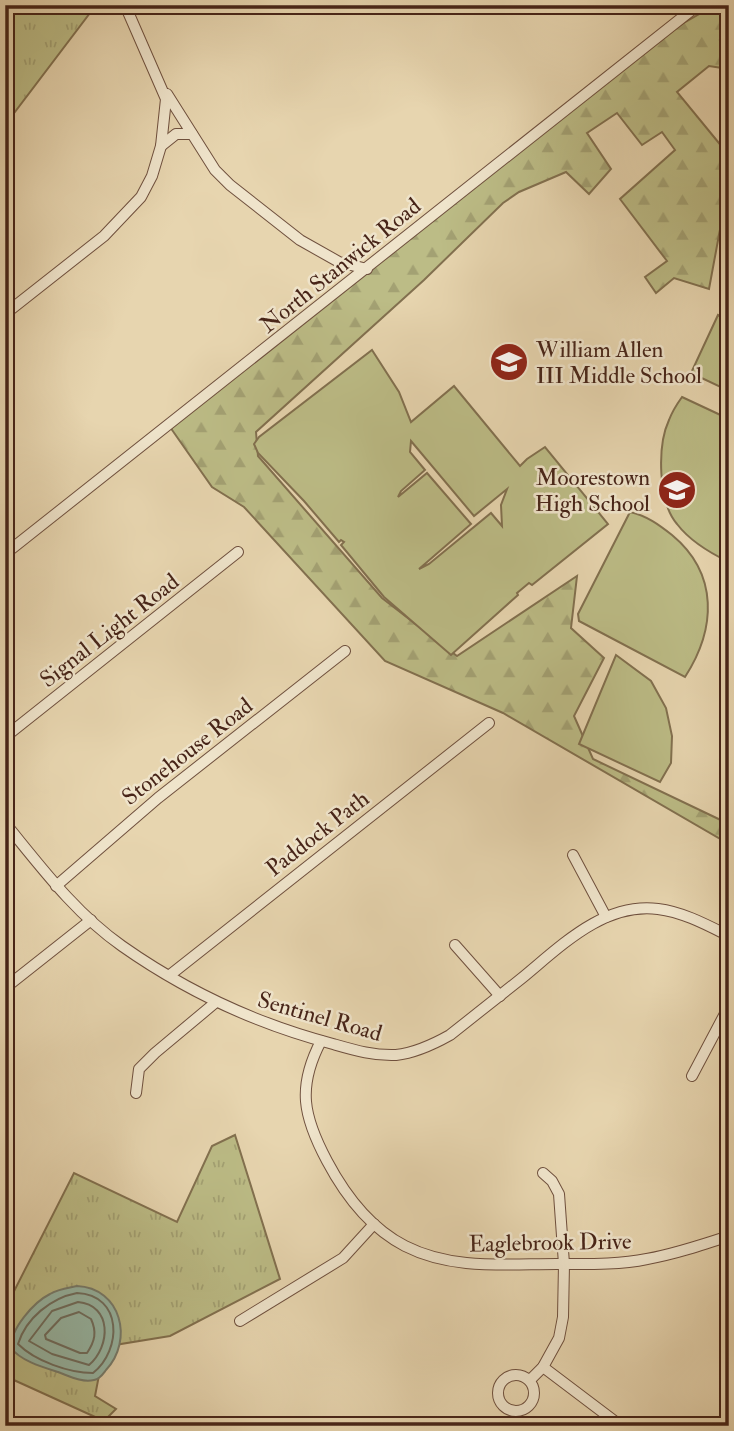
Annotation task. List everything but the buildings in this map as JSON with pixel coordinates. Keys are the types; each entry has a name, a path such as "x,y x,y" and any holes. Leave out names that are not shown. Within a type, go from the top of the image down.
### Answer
{"street":[{"path":"5,314 104,236 141,197 152,176 161,146 166,99 125,5"},
{"name":"North Stanwick Road","path":"5,554 698,5"},
{"path":"160,81 215,170 274,222 300,240 339,262 367,269"},
{"path":"161,146 176,134 192,134"},
{"name":"Signal Light Road","path":"5,737 238,552"},
{"name":"Stonehouse Road","path":"56,886 158,798 345,651"},
{"name":"Paddock Path","path":"170,975 489,723"},
{"name":"Sentinel Road","path":"5,823 56,886 122,946 216,1002 260,1022 372,1055 410,1052 450,1035 567,942 606,917 631,909 657,909 703,923 729,936"},
{"path":"573,855 606,917"},
{"path":"5,988 91,920"},
{"path":"454,945 500,996"},
{"path":"135,1093 139,1069 216,1002"},
{"path":"692,1076 729,1006"},
{"name":"Eaglebrook Drive","path":"321,1041 311,1060 304,1088 304,1101 312,1127 339,1183 374,1224 404,1245 446,1261 476,1265 564,1264 645,1260 685,1251 729,1236"},
{"path":"530,1380 543,1367 559,1338 563,1317 564,1264 559,1194 552,1181 543,1173"},
{"path":"240,1321 343,1258 374,1224"},
{"path":"543,1367 621,1426"}],"green space":[{"path":"5,5 96,5 5,125"},
{"path":"708,5 729,5 729,69 709,66 677,92 723,148 726,197 709,289 674,278 656,293 645,277 667,261 620,199 675,150 662,132 642,145 617,113 587,133 611,169 589,194 566,172 519,192 503,203 424,280 256,432 258,456 382,598 457,656 577,576 571,628 604,658 574,716 593,759 729,824 729,844 503,713 385,661 244,507 212,487 170,427 640,48 701,13"},
{"path":"718,315 729,321 729,391 691,373"},
{"path":"372,350 399,392 411,422 454,386 520,466 545,447 608,524 532,585 529,583 517,593 518,595 451,655 384,597 341,545 344,542 339,542 258,453 254,444 259,437","holes":["411,441 474,516 507,489 501,505 502,526 491,513 429,564 419,569 471,524 427,473 398,497 401,491 425,470 410,452"]},
{"path":"682,397 729,419 729,562 688,536 677,524 666,502 661,474 663,444 670,417"},
{"path":"630,512 652,521 672,535 687,550 705,584 708,603 703,640 685,677 579,621 578,614"},
{"path":"616,655 651,681 666,708 672,736 671,763 660,782 579,744"},
{"path":"235,1135 280,1279 170,1336 115,1345 100,1370 95,1396 116,1409 104,1421 5,1376 5,1309 74,1173 177,1222 212,1146"}],"water":[{"path":"77,1286 92,1289 104,1296 113,1306 121,1331 115,1358 98,1379 89,1381 39,1366 20,1357 11,1348 14,1333 37,1303 53,1292"}],"waterway":[{"path":"720,40 729,40"}],"place":[{"name":"William Allen III Middle School","path":"509,362"},
{"name":"Moorestown High School","path":"677,490"}]}
